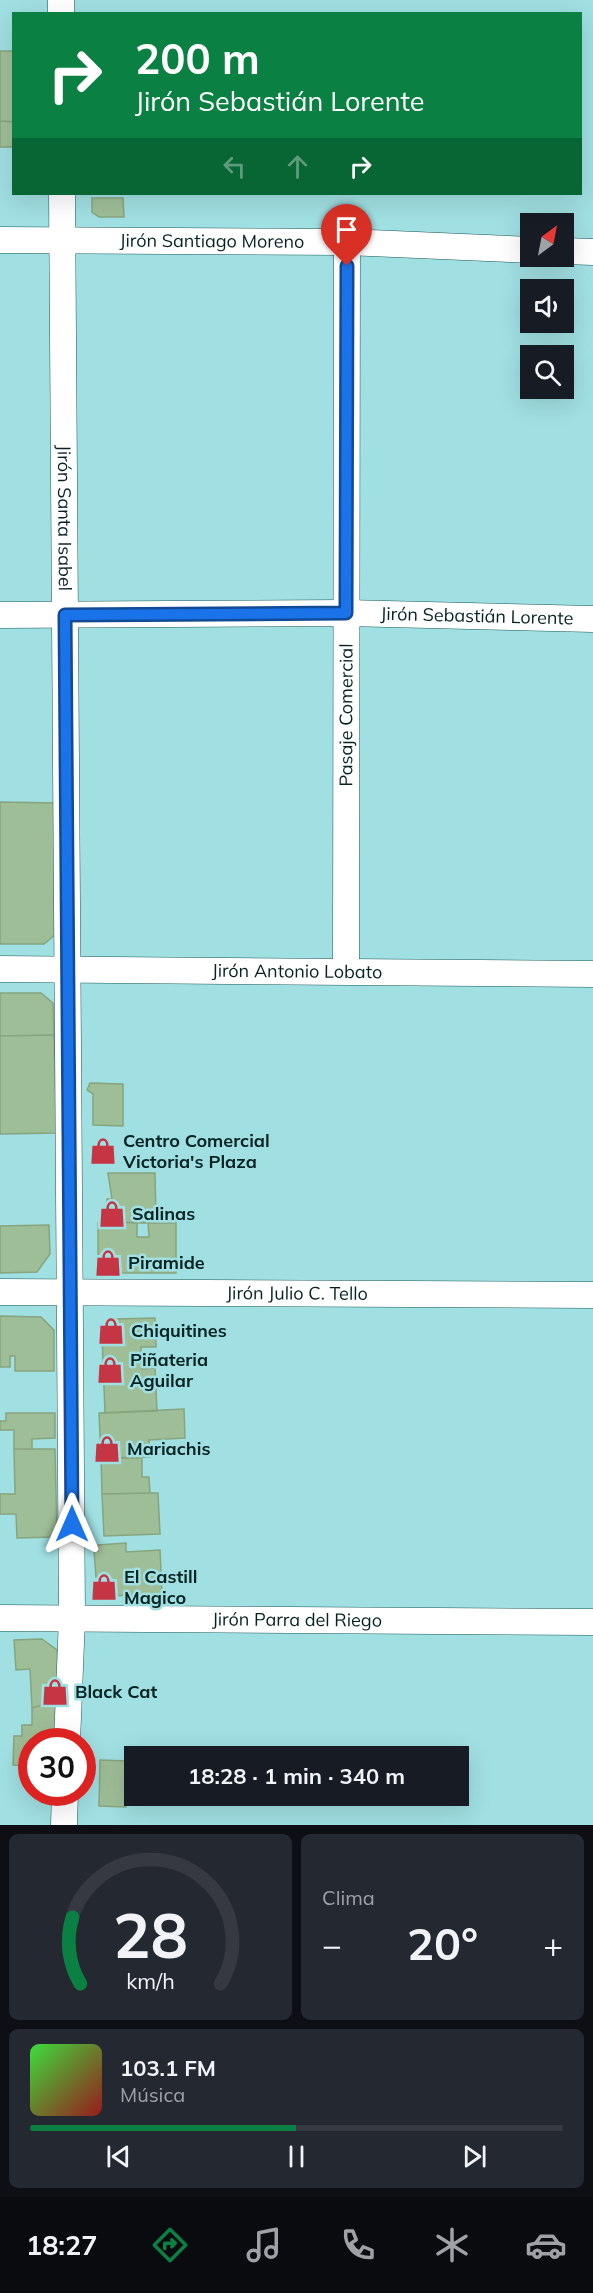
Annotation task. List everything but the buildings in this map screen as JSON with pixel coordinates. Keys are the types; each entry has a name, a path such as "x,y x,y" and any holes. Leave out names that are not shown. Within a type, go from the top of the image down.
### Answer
{"street":[{"name":"Jirón Santa Isabel","path":"62,195 72,1618 68,1728"},
{"name":"Jirón Santiago Moreno","path":"0,240 347,242 520,250"},
{"name":"Pasaje Comercial","path":"346,971 347,242"},
{"path":"574,251 593,252"},
{"name":"Jirón Sebastián Lorente","path":"0,615 346,613 593,620"},
{"name":"Jirón Antonio Lobato","path":"0,969 593,974"},
{"name":"Jirón Julio C. Tello","path":"0,1292 593,1295"},
{"name":"Jirón Parra del Riego","path":"0,1618 593,1622"},
{"path":"64,1825 65,1806"}],"place":[{"name":"Centro Comercial Victoria's Plaza","path":"103,1151"},
{"name":"Salinas","path":"112,1214"},
{"name":"Piramide","path":"108,1263"},
{"name":"Chiquitines","path":"111,1331"},
{"name":"Piñateria Aguilar","path":"110,1370"},
{"name":"Mariachis","path":"107,1449"},
{"name":"El Castill Magico","path":"104,1587"},
{"name":"Black Cat","path":"55,1692"}],"route":[{"path":"72,1524 65,615 346,613 347,266"}]}
